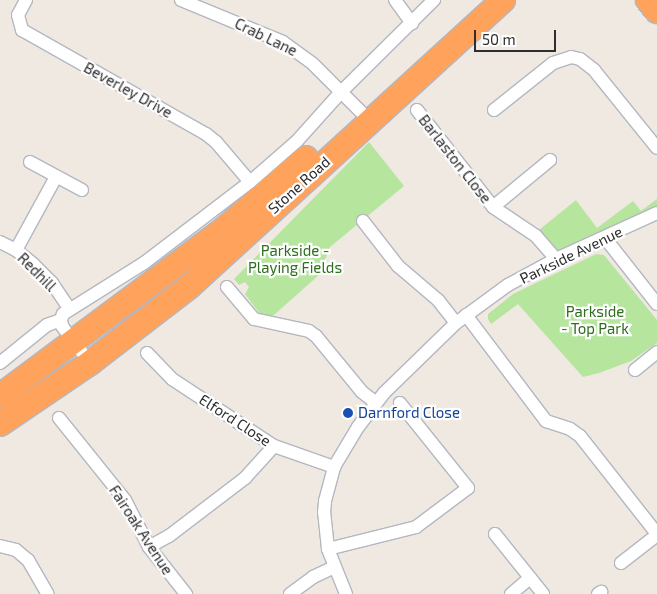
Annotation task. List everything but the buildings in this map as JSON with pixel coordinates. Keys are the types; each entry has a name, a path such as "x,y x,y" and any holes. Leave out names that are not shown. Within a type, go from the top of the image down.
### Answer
{"highway":[{"name":"Stone Road","path":"0,396 225,228 361,112 479,0"},
{"name":"Stone Road","path":"0,424 90,363 190,286 504,0"},
{"path":"648,0 657,11"}],"street":[{"name":"Beverley Drive","path":"26,0 18,15 22,30 206,134 216,142 250,182"},
{"name":"Crab Lane","path":"181,0 282,42 313,64 361,112"},
{"path":"394,0 412,23"},
{"path":"0,363 47,325 60,320 69,308 144,263 250,182 285,152 341,92 434,0"},
{"path":"502,109 553,63 572,57 580,58 594,70 657,148"},
{"name":"Barlaston Close","path":"417,110 494,207 536,236 556,259"},
{"name":"Barlaston Close","path":"494,207 550,160"},
{"path":"30,162 82,190"},
{"path":"16,250 56,177"},
{"name":"Parkside Avenue","path":"346,594 328,549 324,513 334,467 358,427 376,403 456,323 508,285 556,259 657,213"},
{"path":"363,221 398,266 438,300 456,323"},
{"path":"605,238 657,304"},
{"name":"Redhill","path":"0,242 16,250 43,274 69,308"},
{"path":"226,287 254,319 309,331 316,336 362,392 376,403"},
{"path":"466,315 546,422 570,430 580,436 657,534 621,564"},
{"path":"60,320 62,326 75,340 90,363"},
{"path":"635,370 657,352"},
{"name":"Elford Close","path":"147,353 172,379 274,446 334,467"},
{"path":"328,549 416,527 468,488 400,403"},
{"name":"Fairoak Avenue","path":"59,418 125,500 148,547 186,594"},
{"path":"148,547 169,536 245,478 274,446"},
{"path":"495,534 543,594"},
{"path":"0,546 16,550 28,560 48,594"},
{"path":"290,594 313,577 334,567"},
{"path":"511,594 530,578"}],"green space":[{"name":"Parkside - Playing Fields","path":"369,142 404,186 330,247 319,275 266,322 245,294 249,287 245,282 239,285 234,279"},
{"path":"657,199 657,210 559,252 539,230 576,200 597,228 633,201 641,211"},
{"name":"Parkside - Top Park","path":"596,254 604,255 657,320 657,343 631,361 583,377 518,304 491,324 488,314 513,294"}],"place":[{"name":"Darnford Close","path":"348,413"}]}
